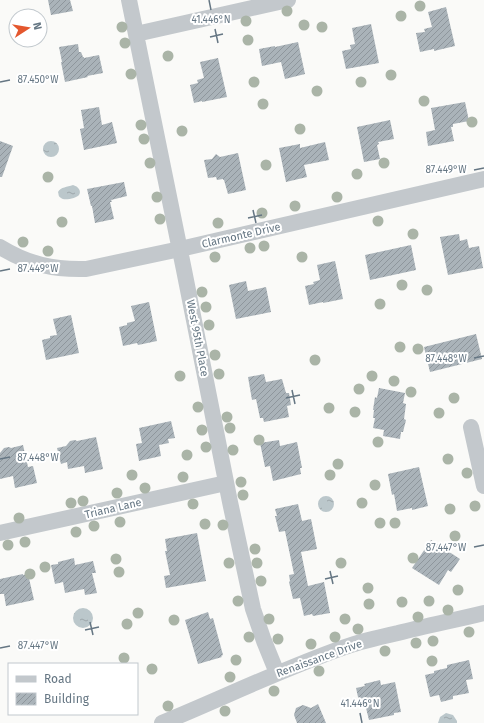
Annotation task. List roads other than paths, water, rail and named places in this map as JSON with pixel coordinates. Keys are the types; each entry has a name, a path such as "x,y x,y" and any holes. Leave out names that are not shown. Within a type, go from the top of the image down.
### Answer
{"street":[{"name":"West 95th Place","path":"129,0 226,483 253,608 277,673"},
{"path":"136,34 288,0"},
{"name":"Clarmonte Drive","path":"0,247 24,260 38,264 55,268 86,269 484,179"},
{"path":"471,428 484,486"},
{"name":"Triana Lane","path":"0,533 226,483"},
{"name":"Renaissance Drive","path":"162,723 277,673 346,647 368,640 484,613"}],"water":[{"path":"48,141 54,141 59,146 57,155 54,157 48,157 43,152 43,146"},
{"path":"73,185 79,190 80,193 78,196 67,199 59,197 59,190"},
{"path":"323,496 329,496 334,501 332,510 329,512 323,512 318,507 318,501"},
{"path":"83,608 90,611 93,618 90,625 83,628 76,625 73,618 76,611"},
{"path":"446,713 453,715 457,723 438,723 440,717"}]}
